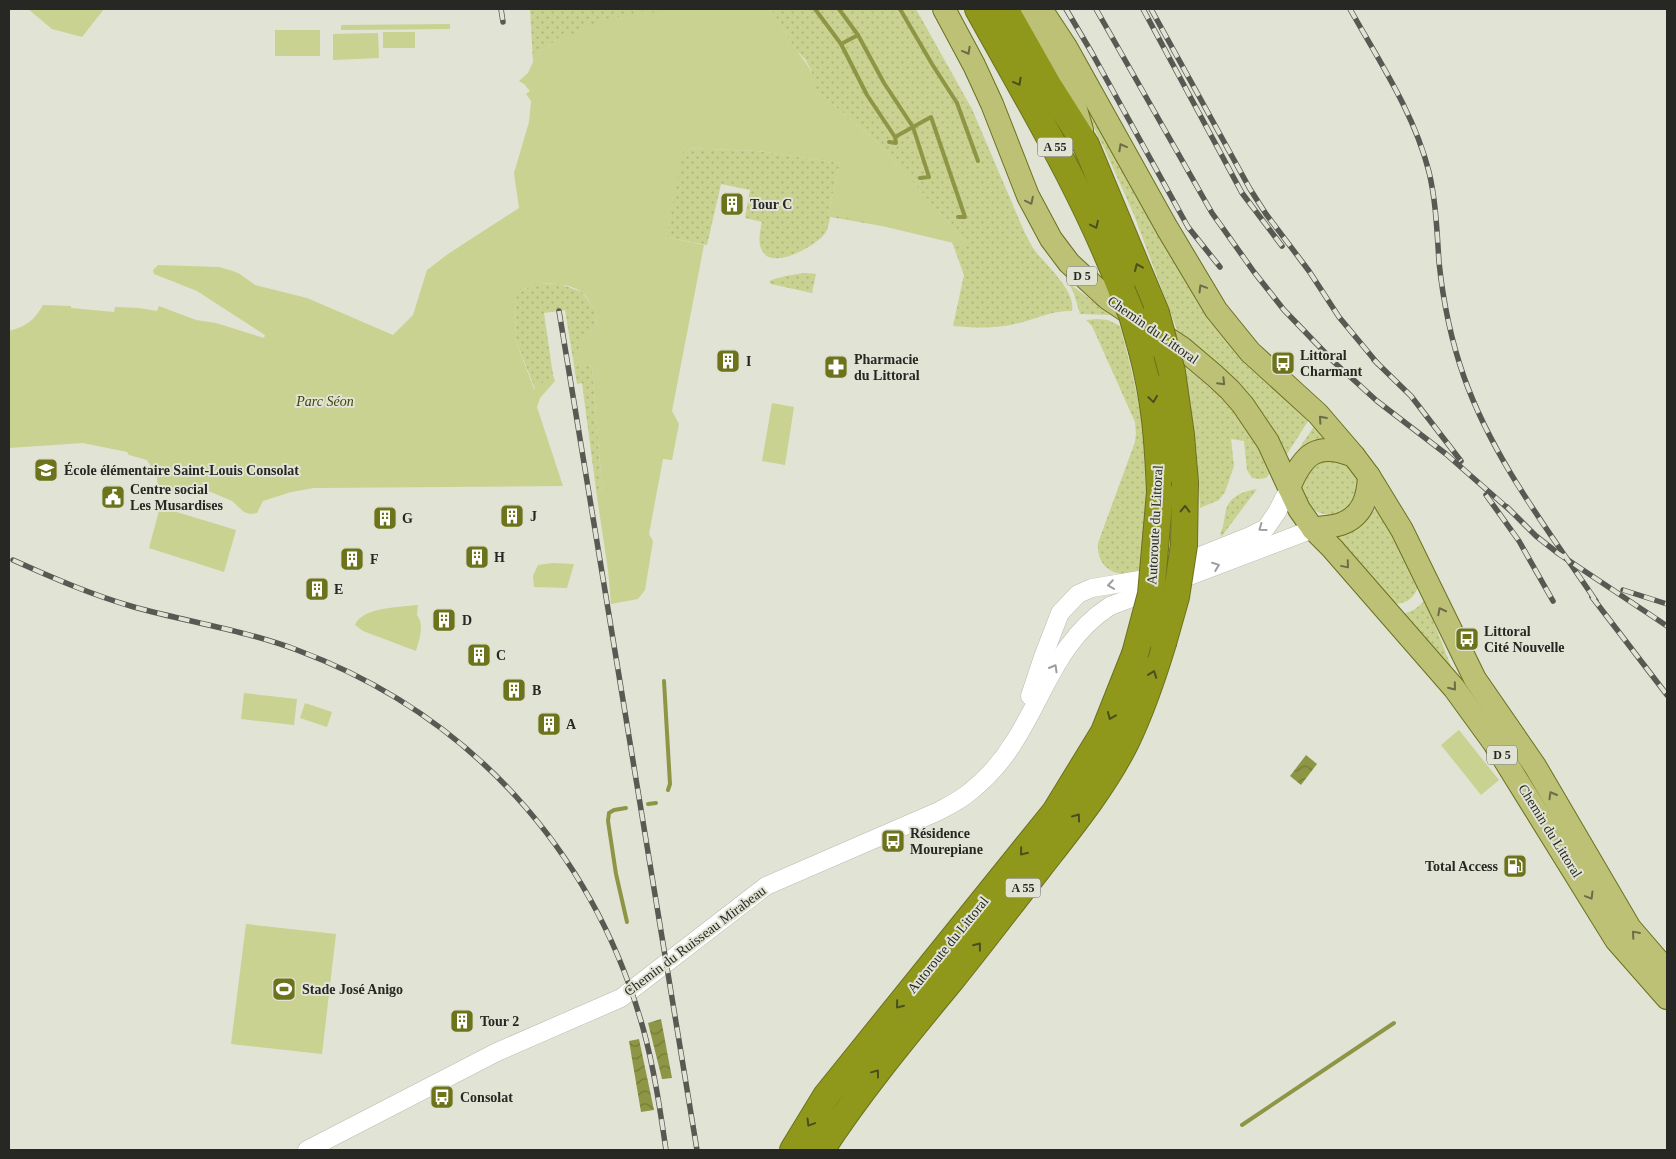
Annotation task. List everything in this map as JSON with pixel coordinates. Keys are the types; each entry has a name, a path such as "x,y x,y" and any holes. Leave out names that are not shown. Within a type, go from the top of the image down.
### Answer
{"highway":[{"name":"Autoroute du Littoral","path":"794,1150 826,1096 1056,812 1104,732 1135,654 1151,594 1160,492 1158,438 1151,387 1132,315 1107,251 1077,188 978,9"},
{"name":"Autoroute du Littoral","path":"822,1150 847,1112 889,1056 989,932 1105,779 1126,742 1142,704 1163,643 1176,597 1184,545 1185,482 1172,372 1156,313 1086,145 1048,85 1005,9"}],"main road":[{"name":"Chemin du Littoral","path":"944,9 974,65 992,104 1028,196 1051,239 1069,263 1107,298 1182,348 1230,390 1243,405 1268,442 1289,488"},
{"path":"1026,9 1073,99 1086,145"},
{"path":"1041,9 1216,310 1250,352 1318,414 1354,456 1369,476 1369,490 1365,503 1356,515 1340,524 1313,528 1299,509 1289,488 1301,462 1316,452 1328,449 1338,449 1354,456"},
{"name":"Chemin du Littoral","path":"1369,476 1402,530 1475,679 1535,766 1630,928 1667,971"},
{"name":"Chemin du Littoral","path":"1313,528 1454,688 1494,743 1554,837 1616,940 1667,998"}],"street":[{"name":"Chemin du Ruisseau Mirabeau","path":"1015,742 1042,656 1060,613 1078,594 1092,588 1140,580 1266,528 1277,512 1289,488"},
{"name":"Chemin du Ruisseau Mirabeau","path":"307,1150 497,1052 621,998 766,886 939,811 965,796 998,764 1015,742 1057,663 1081,630 1096,615 1110,606 1313,528"}],"green space":[{"path":"28,9 104,9 82,37 52,29"},
{"path":"530,9 667,9 662,13 634,13 628,18 609,20 594,25 579,34 558,38 542,50 533,62"},
{"name":"Parc Séon","path":"667,9 771,10 808,66 815,83 815,89 878,143 970,247 828,213 840,163 758,151 684,148 666,237 704,245 672,411 679,424 672,460 663,459 649,534 653,541 645,590 638,599 611,604 597,497 602,488 592,367 578,362 574,366 573,359 579,354 584,339 596,327 597,312 583,293 568,286 537,284 521,292 516,298 515,338 534,389 553,375 555,381 540,398 537,407 563,486 314,488 291,492 263,501 257,513 250,514 244,512 232,501 211,492 185,489 175,493 159,489 156,475 147,460 129,455 127,452 83,443 9,448 9,331 29,322 36,316 43,305 71,306 71,308 114,312 115,307 157,311 159,306 196,320 216,323 264,338 265,335 197,291 154,274 153,270 158,265 219,267 233,271 255,285 307,298 393,335 413,315 427,270 448,254 519,208 514,173 529,122 531,101 526,94 530,91 519,81 528,73 542,50 561,37 563,33 579,34 585,26 594,25 597,19 605,17 609,20 615,15 620,19 635,13 655,13"},
{"path":"768,9 916,9 972,109 1024,231 1034,250 1070,295 1072,311 1051,313 1011,325 978,328 953,326 964,275 952,242 969,246 878,143 815,89 811,70 805,59 795,49 771,10"},
{"path":"1033,9 1188,282 1310,418 1284,459 1180,338 1134,215 1105,150"},
{"path":"450,24 450,29 341,30 341,25"},
{"path":"275,30 320,30 320,56 275,56"},
{"path":"383,32 415,32 415,48 383,48"},
{"path":"378,33 379,58 333,60 333,34"},
{"path":"683,148 758,151 840,163 828,213 905,230 830,217 826,232 805,249 786,257 769,257 763,252 760,245 762,222 745,218 750,190 721,184 707,245 666,237"},
{"path":"804,273 816,274 812,293 769,282 786,276"},
{"path":"1069,283 1110,315 1080,314"},
{"path":"534,284 560,284 582,292 597,312 596,327 584,339 579,355 573,359 565,310 544,313 553,375 535,389 515,338 516,298 518,293"},
{"path":"1086,320 1108,320 1120,326 1136,388 1144,437 1146,497 1141,571 1126,574 1106,567 1100,559 1098,543 1135,442 1135,422 1092,326"},
{"path":"578,362 592,367 602,488 597,497 582,383 577,384 574,366"},
{"path":"1185,367 1228,403 1250,434 1270,473 1266,478 1252,478 1247,470 1244,441 1231,439 1234,466 1225,492 1219,500 1200,508 1197,453"},
{"path":"772,403 794,407 785,465 762,461"},
{"path":"1316,423 1328,436 1287,467"},
{"path":"1324,459 1336,459 1346,463 1354,471 1358,487 1354,503 1346,511 1336,515 1324,515 1314,511 1306,503 1302,493 1302,481 1306,471 1314,463"},
{"path":"1257,489 1222,536 1220,534 1228,505 1234,498 1243,493"},
{"path":"160,507 236,530 224,572 149,548"},
{"path":"1378,507 1418,587 1411,598 1401,603 1392,604 1335,538 1357,528"},
{"path":"553,563 574,564 567,588 534,587 533,576 538,565"},
{"path":"1425,600 1456,679 1398,615 1413,610"},
{"path":"418,605 417,615 421,628 416,651 363,631 355,625 359,619 374,611 392,607"},
{"path":"244,693 297,699 294,725 241,719"},
{"path":"305,703 332,712 327,727 300,718"},
{"path":"1459,730 1499,780 1481,795 1441,745"},
{"name":"Stade José Anigo","path":"246,924 336,934 322,1054 231,1044"}],"water":[{"path":"1306,755 1317,764 1301,785 1290,776"},
{"path":"661,1019 672,1078 662,1079 648,1023"},
{"path":"639,1039 654,1110 641,1112 629,1041"}],"waterway":[{"path":"815,9 841,44 867,95 895,137 896,143 889,142"},
{"path":"839,9 858,35 884,83 913,127 929,177 920,178"},
{"path":"900,9 957,103 978,161"},
{"path":"841,44 858,35"},
{"path":"895,137 931,117 965,217 958,217"},
{"path":"664,681 670,784 668,790"},
{"path":"648,804 656,803"},
{"path":"626,808 609,813 608,821 616,874 627,922"},
{"path":"1242,1125 1394,1023"}],"railway":[{"path":"501,9 503,22"},
{"path":"1066,9 1188,227 1220,267"},
{"path":"1096,9 1212,213 1284,310 1335,363 1377,401 1446,454 1512,512"},
{"path":"1143,9 1242,193 1282,246"},
{"path":"1151,9 1250,189 1266,214 1309,271 1339,317 1378,364"},
{"path":"1350,9 1405,108 1429,172 1436,217 1439,262 1445,306 1459,363 1476,407 1490,437 1523,493 1596,601"},
{"path":"559,311 697,1150"},
{"path":"1374,360 1411,396 1461,461"},
{"path":"1486,495 1519,541 1553,601"},
{"path":"1507,507 1536,536 1559,554 1667,626"},
{"path":"13,560 73,586 118,602 257,637 297,650 359,677 417,711 469,751 516,796 557,847 592,903 621,963 643,1028 654,1073 666,1150"},
{"path":"1623,590 1667,604"},
{"path":"1592,597 1667,695"}],"place":[{"name":"Tour C","path":"732,204"},
{"name":"I","path":"728,361"},
{"name":"Littoral Charmant","path":"1283,363"},
{"name":"Pharmacie du Littoral","path":"836,367"},
{"name":"École élémentaire Saint-Louis Consolat","path":"46,470"},
{"name":"Centre social Les Musardises","path":"113,497"},
{"name":"J","path":"512,516"},
{"name":"G","path":"385,518"},
{"name":"H","path":"477,557"},
{"name":"F","path":"352,559"},
{"name":"E","path":"317,589"},
{"name":"D","path":"444,620"},
{"name":"Littoral Cité Nouvelle","path":"1467,639"},
{"name":"C","path":"479,655"},
{"name":"B","path":"514,690"},
{"name":"A","path":"549,724"},
{"name":"Résidence Mourepiane","path":"893,841"},
{"name":"Total Access","path":"1515,866"},
{"name":"Stade José Anigo","path":"284,989"},
{"name":"Tour 2","path":"462,1021"},
{"name":"Consolat","path":"442,1097"}]}
